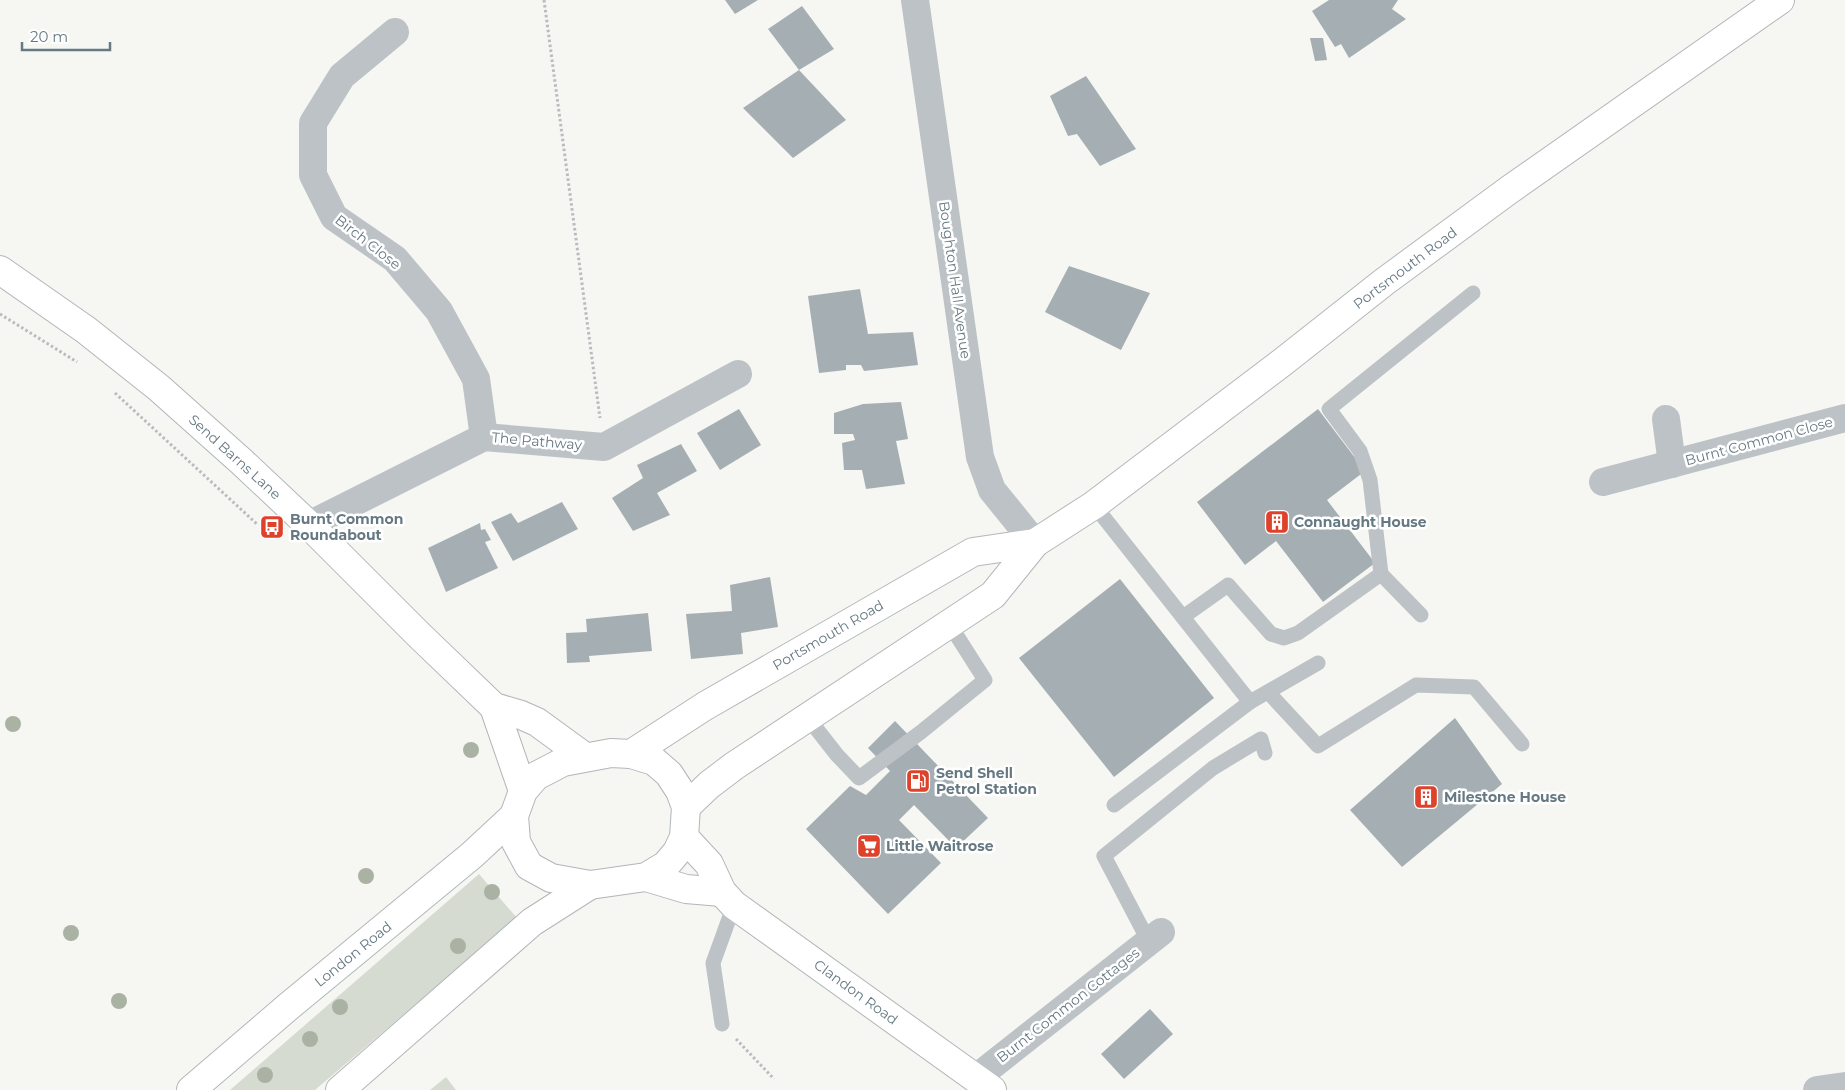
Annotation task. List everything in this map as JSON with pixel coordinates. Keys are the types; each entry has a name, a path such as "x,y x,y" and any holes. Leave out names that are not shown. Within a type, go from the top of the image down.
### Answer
{"main road":[{"name":"Portsmouth Road","path":"686,807 708,786 734,766 993,595 1035,543 1094,505 1276,367 1384,282 1510,190 1780,0"},
{"name":"Send Barns Lane","path":"0,270 86,330 152,382 309,525 494,707 537,722 585,757"},
{"name":"Portsmouth Road","path":"631,754 705,706 973,552 1035,543"},
{"name":"Send Barns Lane","path":"494,707 518,803"},
{"path":"611,753 631,754 654,761 668,774 680,791 686,807 684,836 677,852 666,865 646,877 590,885 551,878 528,866 516,842 518,803 536,776 563,762 585,757 611,753"},
{"name":"London Road","path":"191,1090 472,854 518,803"},
{"path":"684,836 710,864 728,899"},
{"path":"646,877 728,899"},
{"path":"340,1090 532,922 590,885"},
{"name":"Clandon Road","path":"728,899 984,1084"}],"street":[{"name":"Boughton Hall Avenue","path":"915,0 980,457 992,490 1035,543"},
{"name":"Birch Close","path":"394,32 342,76 313,123 313,175 334,217 394,259 439,311 476,379 484,437"},
{"path":"604,447 738,374"},
{"name":"Burnt Common Close","path":"1604,482 1845,418"},
{"name":"Burnt Common Close","path":"1666,419 1672,464"},
{"name":"The Pathway","path":"309,525 484,437 604,447"},
{"name":"Burnt Common Cottages","path":"984,1084 1155,937"},
{"path":"1817,1090 1845,1086"}],"lane":[{"path":"1421,615 1381,574 1370,480 1360,451 1328,409 1473,293"},
{"path":"1094,505 1250,702"},
{"path":"1183,617 1228,585 1271,634 1284,638 1298,633 1381,574"},
{"path":"808,718 837,755 859,778 921,732 985,680 950,625"},
{"path":"1114,805 1250,702 1318,663"},
{"path":"1268,692 1318,746 1416,685 1474,687 1522,744"},
{"path":"1155,937 1104,856 1213,768 1261,739 1265,753"},
{"path":"722,1024 713,963 728,899"}],"path":[{"path":"544,0 604,447"},
{"path":"0,314 79,363"},
{"path":"108,386 258,525"},
{"path":"722,1024 774,1079"}],"shaded area":[{"path":"479,874 517,918 315,1090 230,1090"},
{"path":"446,1077 456,1090 430,1090"}],"building":[{"path":"725,0 758,0 735,14"},
{"path":"1329,0 1398,0 1392,9 1406,19 1349,58 1341,44 1335,47 1312,11"},
{"path":"802,6 834,49 799,70 768,29"},
{"path":"1310,38 1323,38 1327,60 1315,61"},
{"path":"799,70 846,120 793,158 743,108"},
{"path":"1086,76 1136,149 1100,166 1077,134 1068,136 1050,96"},
{"path":"1069,266 1150,293 1121,350 1045,312"},
{"path":"860,289 868,334 913,332 918,365 864,371 861,365 846,365 846,370 819,373 808,296"},
{"path":"901,402 908,439 896,441 905,484 866,489 862,470 844,470 842,443 855,440 853,434 834,434 834,413 863,404"},
{"path":"739,409 761,445 720,470 697,433"},
{"name":"Connaught House","path":"1318,409 1365,471 1327,500 1375,563 1323,602 1276,541 1245,565 1197,502"},
{"path":"681,444 697,471 657,493 670,515 633,531 612,498 643,478 637,465"},
{"path":"562,502 578,529 513,561 491,522 511,513 518,523"},
{"path":"480,523 481,530 485,529 491,540 485,542 498,568 446,592 428,548"},
{"path":"770,577 778,627 741,633 743,654 691,659 686,614 732,611 730,585"},
{"path":"1120,579 1214,698 1114,777 1019,658"},
{"path":"648,613 652,651 589,656 590,662 567,663 566,633 587,632 586,619"},
{"name":"Milestone House","path":"1455,718 1502,784 1402,867 1350,810"},
{"path":"895,721 988,818 956,848 914,805 899,820 941,863 888,914 806,829 850,786 866,795 890,771 868,748"},
{"path":"1150,1009 1173,1034 1124,1079 1101,1054"}],"place":[{"name":"Connaught House","path":"1277,522"},
{"name":"Burnt Common Roundabout","path":"272,527"},
{"name":"Send Shell Petrol Station","path":"918,781"},
{"name":"Milestone House","path":"1426,797"},
{"name":"Little Waitrose","path":"869,846"}]}
